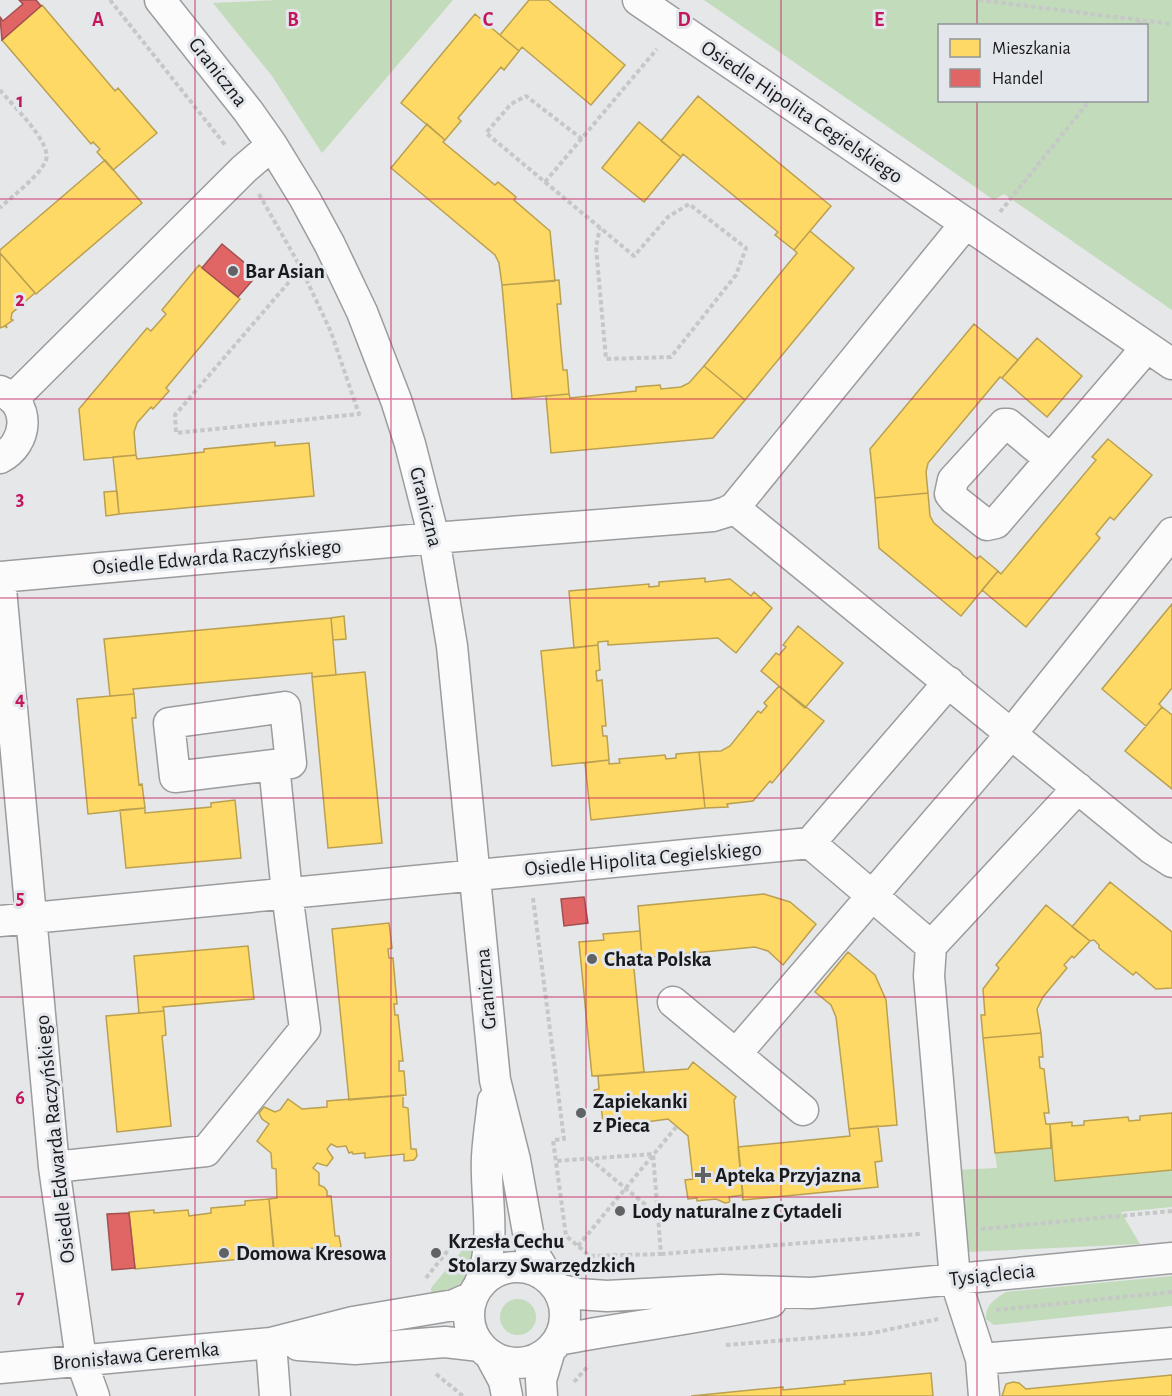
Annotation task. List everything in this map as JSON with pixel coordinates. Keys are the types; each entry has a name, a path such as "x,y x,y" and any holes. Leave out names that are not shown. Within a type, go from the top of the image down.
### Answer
{"street":[{"name":"Osiedle Hipolita Cegielskiego","path":"638,0 1172,364"},
{"name":"Graniczna","path":"165,1 272,145 330,244 362,312 396,400 410,444 434,538 455,664 495,1080 515,1160 531,1249 553,1284"},
{"path":"0,458 19,442 22,431 19,408 6,395 272,145"},
{"path":"434,538 713,516 734,508 974,229"},
{"path":"1050,459 1146,347"},
{"path":"734,508 1152,849 1172,862"},
{"path":"735,1054 1012,734 1172,533"},
{"name":"Osiedle Edwarda Raczyńskiego","path":"94,1396 81,1360 54,1167 33,917 0,577 434,538"},
{"path":"931,946 810,843 949,682"},
{"path":"54,1167 206,1151 305,1029 287,893 274,765"},
{"path":"984,1396 981,1359 955,1279 929,976 931,946 1078,788"},
{"name":"Osiedle Hipolita Cegielskiego","path":"475,874 810,843"},
{"path":"0,921 475,874"},
{"path":"673,1002 803,1110"},
{"name":"Graniczna","path":"476,1291 485,1272 490,1244 487,1158 495,1080"},
{"name":"Tysiąclecia","path":"554,1345 619,1328 727,1312 812,1293 1172,1258"},
{"path":"507,1396 504,1381 473,1335 469,1322 469,1309 476,1291 494,1273 513,1267 538,1272 553,1284 563,1302 565,1314 563,1328 541,1380 542,1396"},
{"name":"Tysiąclecia","path":"553,1284 578,1294 607,1296 721,1290 812,1293"},
{"name":"Bronisława Geremka","path":"271,1343 353,1322 454,1305 476,1291"},
{"name":"Bronisława Geremka","path":"0,1368 271,1343 355,1349 445,1342 485,1350"},
{"path":"271,1343 274,1396"},
{"path":"981,1359 1172,1343"},
{"path":"485,1350 501,1360 514,1363 539,1358 554,1345"}],"path":[{"path":"110,0 244,169 302,268 331,332 359,414 176,433 175,415 302,268"},
{"path":"979,0 1172,24"},
{"path":"1139,24 1140,19"},
{"path":"545,182 676,26"},
{"path":"0,90 40,137 46,149 46,158 38,171 0,208"},
{"path":"582,139 526,96 511,104 486,133 634,256 668,217 689,204 746,248 736,275 671,357 606,359 596,247 600,228"},
{"path":"974,229 1088,102"},
{"path":"529,869 564,1139 553,1140 566,1236 590,1256 661,1254 951,1232 1172,1211"},
{"path":"578,1246 677,1126"},
{"path":"556,1161 653,1154"},
{"path":"653,1154 661,1254"},
{"path":"590,1159 658,1215"},
{"path":"715,1346 873,1333 967,1313 1172,1292"},
{"path":"570,1386 594,1361"}],"green space":[{"path":"278,0 453,0 322,153 272,76 213,3"},
{"path":"704,0 1172,0 1172,310 1004,194 994,200"},
{"path":"1051,1148 1055,1181 1172,1170 1172,1207 1121,1212 1140,1244 967,1252 956,1170 997,1168 995,1153"},
{"path":"481,1235 471,1266 463,1280 451,1290 431,1292 431,1288 474,1236"},
{"path":"1172,1276 1172,1306 994,1325 986,1319 989,1306 1006,1292"},
{"path":"518,1299 531,1304 536,1317 531,1330 518,1335 505,1330 500,1317 505,1304"}],"building: Mieszkania":[{"path":"529,0 548,0 625,65 591,105 522,47 519,51 500,35"},
{"path":"42,5 115,91 118,88 157,133 113,170 97,152 100,149 93,142 91,144 2,40"},
{"path":"475,14 519,51 504,70 501,67 458,118 461,121 445,140 401,103"},
{"path":"698,96 831,206 794,250 775,235 778,232 683,154 681,157 661,141"},
{"path":"639,122 681,157 644,202 602,168"},
{"path":"427,124 445,140 443,142 495,185 498,182 516,197 514,200 550,231 555,281 502,285 499,263 495,255 391,168"},
{"path":"105,160 142,203 36,294 0,253 0,250"},
{"path":"810,231 854,268 745,400 704,366 797,253 794,250"},
{"path":"0,253 35,293 12,313 11,319 13,320 6,325 7,328 5,326 0,328"},
{"path":"199,265 240,299 166,388 169,391 137,423 134,432 136,455 84,460 79,409 147,328 151,331 166,314 162,310"},
{"path":"559,280 561,304 557,304 563,370 567,370 569,394 512,399 502,285"},
{"path":"974,324 1018,360 1002,378 1000,377 928,463 926,472 928,493 875,498 870,449"},
{"path":"1037,338 1082,376 1047,417 1002,378"},
{"path":"704,366 745,400 713,438 551,453 546,396 569,394 570,398 636,391 636,387 660,385 661,389 681,387 689,383"},
{"path":"1108,439 1152,475 1114,520 1110,517 1096,534 1100,538 1026,627 982,590 998,571 1001,574 1096,460 1092,457"},
{"path":"275,442 275,446 309,443 314,496 119,514 113,457 136,455 137,459"},
{"path":"117,491 119,514 106,516 104,492"},
{"path":"928,493 930,516 934,523 977,559 980,556 998,571 961,616 879,548 875,498"},
{"path":"705,578 705,582 730,579 751,596 754,592 772,608 736,653 718,638 608,645 608,641 598,642 598,645 574,648 569,591 649,584 649,587 659,586 659,582"},
{"path":"1172,604 1172,688 1159,704 1162,707 1146,726 1102,689"},
{"path":"344,616 346,639 333,640 331,618"},
{"path":"331,618 336,675 312,677 312,673 133,689 134,694 110,696 104,639"},
{"path":"798,626 843,663 805,708 761,671 776,653 779,655 786,647 783,645"},
{"path":"598,645 600,670 596,671 597,681 602,680 606,726 602,726 603,736 607,736 609,760 552,766 541,651"},
{"path":"365,672 382,843 328,848 312,677"},
{"path":"779,686 824,721 772,783 770,781 753,801 727,804 728,807 705,808 699,752 721,751 730,746 758,711 761,713 767,706 764,703"},
{"path":"134,694 136,718 132,718 139,785 142,784 145,808 88,814 77,699"},
{"path":"1162,707 1172,715 1172,789 1125,751"},
{"path":"699,752 705,808 591,820 585,763 609,760 609,764 620,763 619,759 665,755 666,759 676,758 676,754"},
{"path":"235,800 241,858 126,868 120,810 145,808 145,813 211,807 211,803"},
{"path":"1110,882 1172,932 1172,988 1156,989 1136,972 1133,975 1099,948 1094,940 1090,941 1072,927"},
{"path":"764,894 790,902 816,924 783,965 768,951 755,947 642,958 638,906"},
{"path":"1046,905 1090,941 1064,965 1067,968 1043,997 1037,1009 1041,1033 983,1038 981,1015 985,1015 983,989 999,968 996,965"},
{"path":"389,923 392,948 388,949 389,958 393,958 397,1004 394,1004 395,1015 398,1015 403,1061 399,1061 399,1071 404,1071 406,1095 349,1100 332,929"},
{"path":"640,931 642,958 633,959 644,1072 592,1076 579,942 604,940 603,934"},
{"path":"248,946 254,999 163,1007 164,1011 139,1013 134,956"},
{"path":"848,952 875,975 886,1000 897,1125 849,1129 836,1017 831,1005 815,992"},
{"path":"164,1011 166,1035 162,1036 171,1126 117,1132 106,1016"},
{"path":"1041,1033 1043,1057 1039,1057 1040,1068 1044,1069 1049,1113 1044,1113 1046,1124 1050,1124 1051,1148 995,1153 983,1038"},
{"path":"693,1062 736,1097 734,1100 743,1195 729,1197 730,1202 725,1203 716,1199 697,1201 697,1198 688,1199 685,1180 693,1179 688,1136 668,1119 624,1125 624,1128 607,1130 606,1122 603,1123 597,1093 594,1093 594,1090 599,1089 598,1076 688,1069"},
{"path":"403,1095 403,1107 408,1108 411,1149 416,1149 417,1156 414,1160 404,1161 404,1154 365,1158 365,1153 349,1153 346,1146 337,1147 331,1144 327,1149 333,1158 327,1166 317,1163 313,1168 319,1173 319,1185 327,1191 327,1196 331,1196 335,1236 339,1236 341,1246 338,1250 331,1250 330,1247 274,1249 269,1199 277,1198 276,1169 272,1168 271,1153 257,1141 269,1124 262,1119 259,1113 264,1107 275,1112 280,1110 288,1099 302,1109 327,1107 327,1101"},
{"path":"1172,1113 1172,1170 1055,1181 1050,1124 1072,1122 1072,1126 1084,1125 1084,1121 1128,1117 1129,1121 1140,1120 1140,1116"},
{"path":"878,1126 882,1161 875,1162 878,1187 743,1200 738,1147 850,1136 849,1129"},
{"path":"269,1199 274,1256 135,1269 129,1212 154,1210 154,1213 188,1210 189,1216 211,1213 211,1208 245,1205 245,1201"},
{"path":"931,1373 933,1396 691,1396 783,1387 783,1390 845,1384 844,1381"},
{"path":"1172,1375 1172,1396 1002,1396 1006,1384 1013,1382 1019,1383 1026,1389"}],"building: Handel":[{"path":"19,0 36,0 41,6 2,40 0,17 3,21 23,4"},
{"path":"222,244 258,274 238,297 202,268"},
{"path":"584,897 588,923 564,926 561,899"},
{"path":"129,1213 135,1268 112,1270 107,1214"}],"place":[{"name":"Bar Asian","path":"233,271"},
{"name":"Chata Polska","path":"592,959"},
{"name":"Zapiekanki z Pieca","path":"581,1113"},
{"name":"Apteka Przyjazna","path":"703,1175"},
{"name":"Lody naturalne z Cytadeli","path":"620,1211"},
{"name":"Domowa Kresowa","path":"224,1253"},
{"name":"Krzesła Cechu Stolarzy Swarzędzkich","path":"436,1253"}]}
